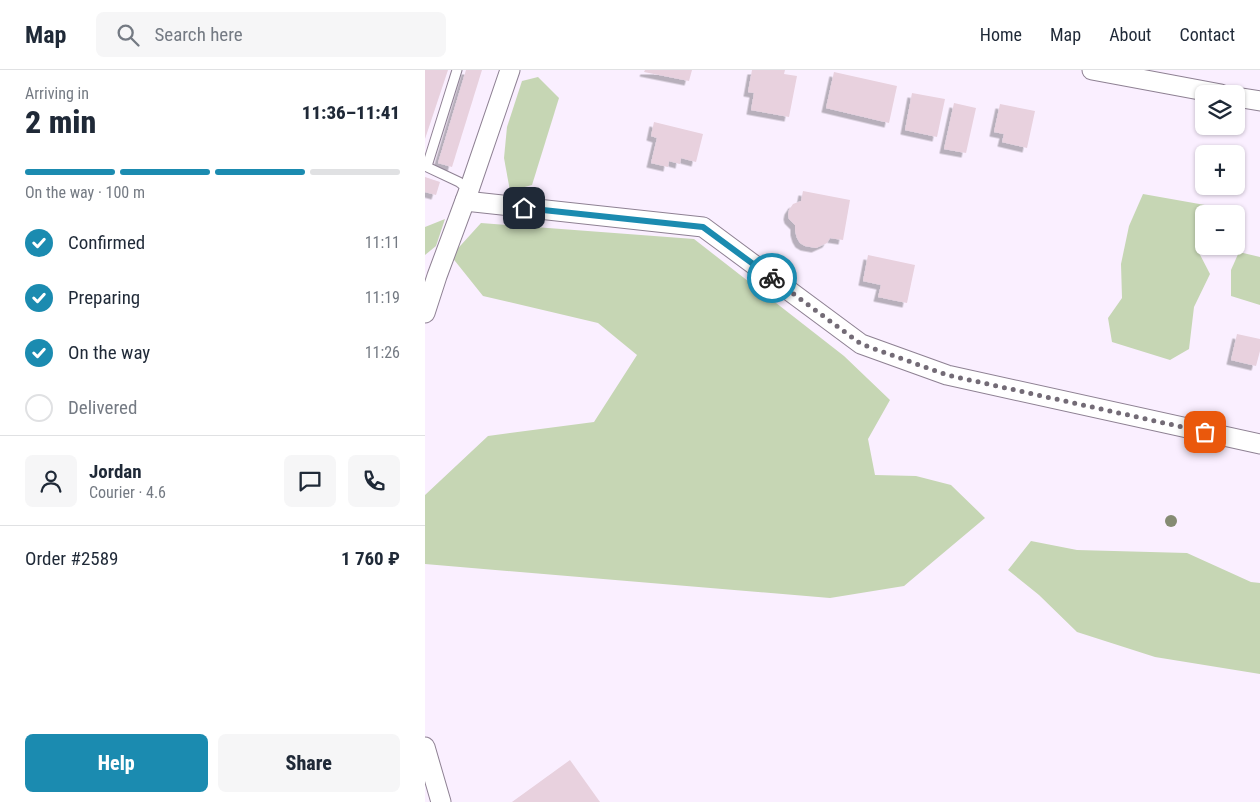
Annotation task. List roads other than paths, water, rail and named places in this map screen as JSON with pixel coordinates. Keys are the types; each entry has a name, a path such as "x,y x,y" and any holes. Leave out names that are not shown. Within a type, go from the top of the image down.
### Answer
{"street":[{"path":"425,313 434,275 467,196 510,70"},
{"path":"1092,70 1195,89"},
{"path":"1245,98 1260,101"},
{"path":"467,196 703,227 861,344 947,375 1260,444"},
{"path":"425,747 441,802"}],"lane":[{"path":"457,70 426,166 459,182 467,196"}]}
